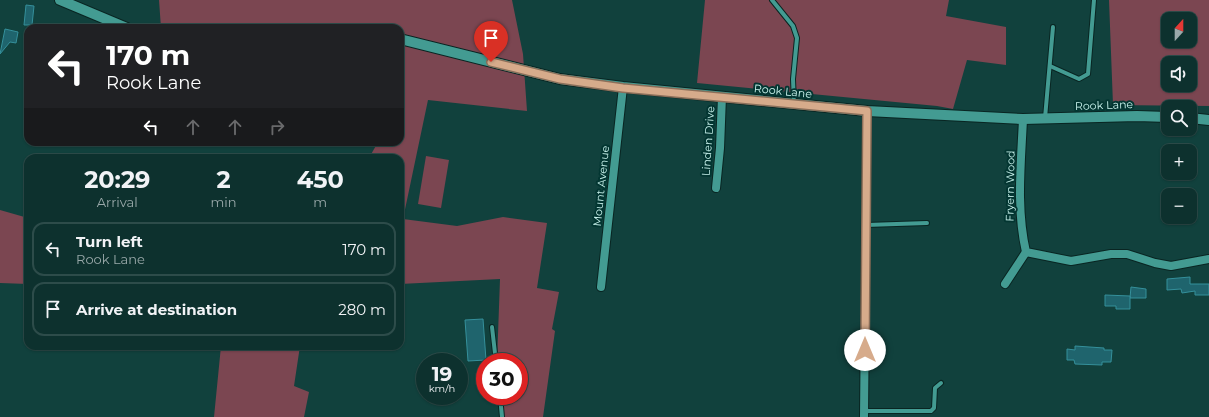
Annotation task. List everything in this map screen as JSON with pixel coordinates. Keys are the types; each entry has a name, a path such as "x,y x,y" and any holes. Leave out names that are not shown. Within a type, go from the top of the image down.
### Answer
{"main road":[{"path":"60,0 117,24"},
{"name":"Rook Lane","path":"404,40 560,79 623,88 722,96 867,111 1023,119 1161,117"},
{"path":"1197,119 1209,120"}],"street":[{"name":"Mount Avenue","path":"602,287 623,88"},
{"name":"Linden Drive","path":"716,188 720,148 722,96"},
{"path":"864,414 867,111"},
{"name":"Fryern Wood","path":"1023,119 1019,207 1021,231 1026,252"},
{"path":"1005,284 1026,252 1062,261 1127,254 1155,264 1171,266 1206,260"}],"lane":[{"path":"772,0 793,26 797,38 793,79 794,104"},
{"path":"1050,66 1079,79 1088,74 1094,0"},
{"path":"1045,118 1053,27"},
{"path":"865,225 927,223"},
{"path":"492,327 495,353"},
{"path":"864,414 931,411 934,408 935,388 941,383"},
{"path":"501,405 502,417"}],"shaded area":[{"path":"159,0 512,0 523,54 527,111 428,100 404,214 404,154 371,154 376,146 404,146 404,24 161,24"},
{"path":"705,0 949,0 946,16 1006,27 1006,65 967,60 953,109 937,106 697,83"},
{"path":"1109,0 1209,0 1209,106 1197,106 1197,100 1161,100 1161,106 1113,105"},
{"path":"426,156 449,160 441,208 418,204"},
{"path":"0,210 24,217 24,284 0,283"},
{"path":"503,217 547,223 537,288 559,292 552,329 555,331 543,417 502,417 501,405 528,405 528,353 497,353 500,279 404,284 404,219 457,226"},
{"path":"221,350 299,350 294,386 309,392 304,417 214,417"}],"building":[{"path":"26,5 34,6 32,24 24,24"},
{"path":"5,29 18,32 16,43 10,42 0,54"},
{"path":"1190,277 1190,284 1209,284 1209,295 1195,295 1195,291 1182,293 1181,289 1167,290 1167,279"},
{"path":"1131,287 1146,289 1146,298 1130,298"},
{"path":"1105,295 1130,296 1130,309 1116,309 1116,306 1105,306"},
{"path":"483,319 485,353 476,353 476,361 468,361 465,320"},
{"path":"1075,346 1112,350 1111,362 1102,362 1102,365 1075,364 1074,360 1067,360 1067,349 1075,350"}],"route":[{"path":"491,62 560,79 623,88 722,96 867,111 865,350"}]}
